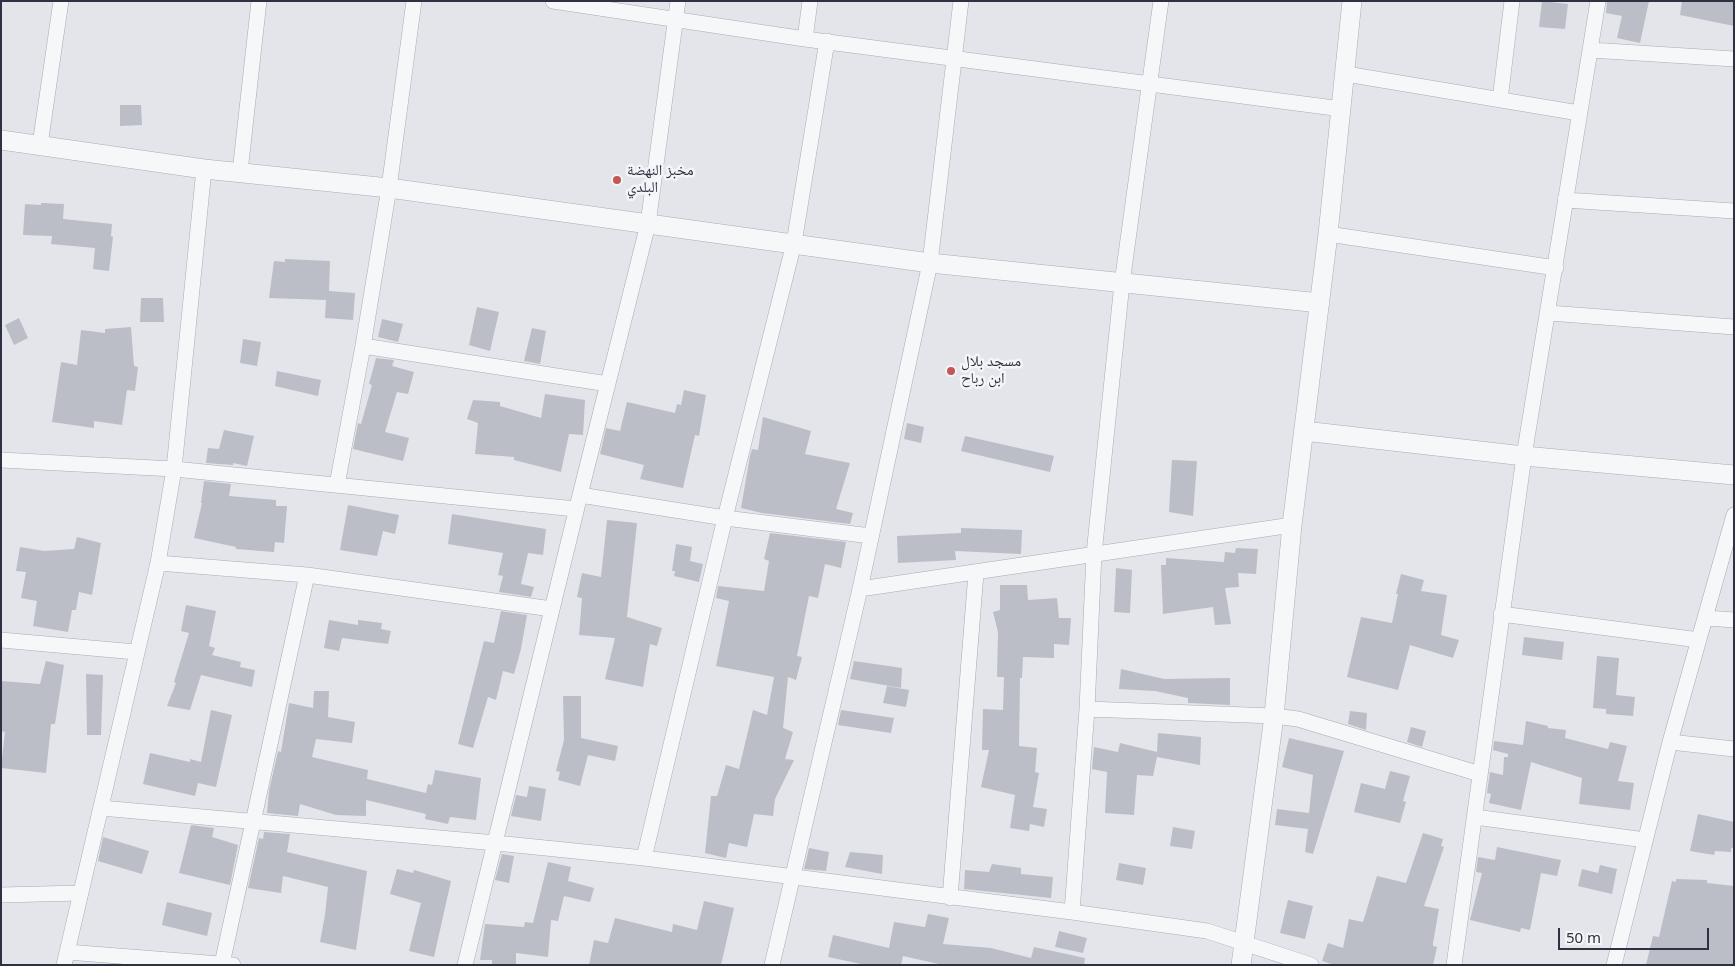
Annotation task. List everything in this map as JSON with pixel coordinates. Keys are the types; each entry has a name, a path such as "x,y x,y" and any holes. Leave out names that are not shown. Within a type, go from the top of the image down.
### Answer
{"street":[{"path":"40,145 61,1"},
{"path":"240,172 259,1"},
{"path":"338,485 364,346 414,1"},
{"path":"553,1 805,39 954,57 1150,86 1342,109"},
{"path":"465,965 648,224 678,1"},
{"path":"805,39 810,1"},
{"path":"772,965 872,536 930,263 961,1"},
{"path":"1072,912 1087,709 1094,554 1122,283 1161,1"},
{"path":"1242,965 1274,716 1292,525 1328,234 1346,74 1352,1"},
{"path":"1500,100 1512,1"},
{"path":"1454,965 1524,456 1549,313 1578,113 1598,1"},
{"path":"644,858 725,518 794,242 827,42"},
{"path":"1590,50 1734,59"},
{"path":"1346,74 1578,113"},
{"path":"1,140 204,169 388,188 794,242 930,263 1320,303"},
{"path":"204,169 174,469 158,563 66,958 228,964 252,820 307,575"},
{"path":"1566,200 1734,211"},
{"path":"1328,234 1556,268"},
{"path":"1549,313 1734,327"},
{"path":"364,346 608,384"},
{"path":"1304,430 1524,456 1734,475"},
{"path":"1,460 174,469 338,485 578,502 872,536"},
{"path":"1614,965 1670,742 1707,618 1734,515"},
{"path":"860,589 1292,525"},
{"path":"158,563 307,575 552,609"},
{"path":"950,898 976,573"},
{"path":"1501,614 1699,640"},
{"path":"1707,618 1734,620"},
{"path":"1,640 136,652"},
{"path":"1087,709 1274,716 1298,719 1480,774"},
{"path":"1670,742 1734,749"},
{"path":"101,808 496,842 644,858 1072,912 1207,931 1311,965"},
{"path":"1475,818 1645,840"},
{"path":"1,895 80,893"}],"building":[{"path":"1542,1 1568,4 1565,29 1539,27"},
{"path":"1607,1 1649,1 1640,43 1617,38 1622,16 1606,13"},
{"path":"1682,1 1734,1 1734,26 1680,15"},
{"path":"120,105 141,105 142,125 120,126"},
{"path":"41,203 64,204 63,219 112,224 111,236 113,237 109,271 93,269 95,248 51,244 52,236 23,235 25,204 41,205"},
{"path":"285,259 330,261 329,291 355,293 353,320 325,318 326,300 269,298 274,261 285,262"},
{"path":"141,298 163,298 164,322 140,322"},
{"path":"477,307 499,312 490,351 469,345"},
{"path":"19,318 28,338 14,345 5,325"},
{"path":"382,319 403,324 398,342 378,337"},
{"path":"131,327 134,366 138,367 135,391 127,390 122,425 94,421 94,428 52,422 61,362 77,365 81,330 105,333 105,329"},
{"path":"532,328 546,331 540,364 524,361"},
{"path":"243,339 261,342 257,366 240,363"},
{"path":"376,358 394,360 392,366 414,372 408,394 397,392 385,432 409,438 403,461 353,449 358,423 361,424 372,385 369,384"},
{"path":"277,371 321,380 318,396 275,386"},
{"path":"684,390 706,395 699,436 695,435 683,488 640,479 644,465 600,454 606,428 620,431 627,402 675,413 677,404 681,405"},
{"path":"545,394 585,400 583,435 569,434 561,472 514,460 514,457 475,454 478,423 467,419 473,400 500,402 500,406 541,418"},
{"path":"763,417 811,431 805,454 850,463 836,509 853,513 850,524 762,513 741,508 750,456 752,449 758,450"},
{"path":"907,423 924,427 921,443 904,439"},
{"path":"224,430 254,436 247,466 233,463 233,465 206,463 208,448 219,449"},
{"path":"965,436 1054,456 1050,472 961,451"},
{"path":"1172,460 1197,461 1193,516 1169,512"},
{"path":"204,481 231,484 229,496 276,500 276,506 287,506 284,543 275,542 274,552 236,549 236,547 194,538 202,503"},
{"path":"348,505 399,515 395,534 383,531 377,556 340,550"},
{"path":"452,514 546,529 543,555 528,553 521,584 534,587 531,597 499,592 503,576 498,575 503,553 448,544"},
{"path":"607,520 637,523 627,617 662,628 657,646 650,644 643,687 605,679 615,638 579,635 582,598 577,597 582,573 601,577"},
{"path":"961,528 1022,530 1021,554 955,551 956,560 898,563 897,536 961,533"},
{"path":"770,533 846,542 841,568 825,564 818,598 809,596 797,656 802,657 796,680 788,677 783,728 793,732 785,759 794,760 775,799 773,816 754,814 747,847 729,843 726,858 705,853 711,796 717,796 726,765 739,769 753,710 767,715 774,677 716,666 729,601 716,598 718,586 764,591 769,561 764,559"},
{"path":"77,537 101,543 92,595 79,592 76,610 72,610 68,632 33,626 37,601 21,598 26,572 16,571 20,547 44,551 74,549"},
{"path":"676,544 692,547 690,561 703,564 699,582 674,576 675,571 672,571"},
{"path":"1236,548 1258,549 1256,574 1238,573 1239,587 1225,588 1231,624 1215,625 1213,607 1163,614 1161,565 1166,565 1166,558 1224,562 1225,552 1235,553"},
{"path":"1116,568 1132,570 1130,613 1114,612"},
{"path":"1401,574 1424,580 1421,591 1447,595 1441,635 1459,640 1453,658 1410,645 1398,690 1347,677 1361,617 1392,623"},
{"path":"1000,585 1027,585 1028,600 1057,598 1059,618 1071,618 1069,645 1054,644 1054,658 1023,657 1022,678 1020,678 1019,746 1037,748 1035,772 1039,773 1033,807 1047,809 1044,827 1030,824 1029,831 1010,828 1015,795 981,787 989,750 982,750 983,709 1003,710 1004,677 997,677 998,632 993,612 1000,610"},
{"path":"186,605 216,611 209,646 215,648 212,655 241,662 240,667 255,670 252,687 201,675 190,710 167,706 176,683 174,682 189,633 181,631"},
{"path":"501,611 527,615 521,649 514,674 503,671 496,700 488,697 473,748 458,744 484,641 494,643"},
{"path":"329,620 358,625 358,620 382,623 381,629 391,631 388,644 342,638 339,651 324,648"},
{"path":"1524,637 1564,642 1562,660 1522,655"},
{"path":"1597,656 1619,658 1616,695 1635,697 1633,716 1606,714 1606,709 1593,708"},
{"path":"46,661 64,665 55,724 51,724 46,773 1,768 5,732 1,731 1,681 40,684"},
{"path":"854,661 902,668 901,688 850,679"},
{"path":"1121,669 1164,679 1230,678 1230,705 1188,703 1188,698 1155,691 1119,689"},
{"path":"86,674 103,675 101,735 87,735"},
{"path":"887,686 909,690 906,707 883,703"},
{"path":"314,691 329,691 328,717 355,722 352,743 316,739 312,757 368,770 367,779 426,793 428,784 432,785 435,770 481,778 476,820 450,817 448,824 425,819 426,814 366,800 366,816 336,815 300,804 298,816 267,813 269,791 278,751 281,752 289,703 313,708"},
{"path":"563,696 581,696 581,738 618,746 615,761 588,755 580,786 558,780 560,772 556,771 564,740"},
{"path":"211,710 232,715 216,787 198,783 195,796 143,784 150,753 190,762 190,759 201,762"},
{"path":"841,710 894,718 891,733 838,725"},
{"path":"1350,711 1367,713 1366,730 1348,724"},
{"path":"1526,721 1548,726 1548,728 1566,730 1565,738 1608,749 1610,742 1627,746 1618,781 1634,783 1630,810 1579,804 1582,778 1531,762 1521,810 1489,803 1491,794 1487,793 1490,772 1503,775 1504,757 1508,757 1508,754 1493,750 1494,741 1523,745"},
{"path":"1411,727 1426,731 1422,747 1407,742"},
{"path":"1158,733 1201,737 1200,765 1157,757 1153,776 1137,775 1134,815 1105,813 1107,772 1092,769 1094,747 1118,752 1120,743 1157,752"},
{"path":"1289,738 1344,751 1313,854 1305,852 1308,829 1275,825 1277,809 1309,813 1313,775 1282,767"},
{"path":"1390,771 1410,776 1403,801 1406,802 1400,823 1354,812 1361,783 1385,789"},
{"path":"529,786 546,789 541,821 511,816 516,795 527,797"},
{"path":"1698,814 1734,822 1734,848 1731,848 1731,852 1715,851 1714,855 1690,851"},
{"path":"191,825 214,828 212,837 238,845 230,885 179,873"},
{"path":"1173,827 1195,831 1192,849 1170,846"},
{"path":"264,832 290,834 287,852 367,871 356,950 320,942 328,887 283,876 281,893 248,888 259,838 263,839"},
{"path":"1423,833 1443,839 1441,846 1444,847 1424,906 1439,909 1433,943 1433,946 1437,947 1433,965 1334,965 1322,961 1328,943 1343,948 1349,919 1363,922 1377,876 1406,883"},
{"path":"103,837 149,851 142,874 98,861"},
{"path":"1497,847 1561,860 1557,876 1541,873 1530,930 1521,928 1520,932 1470,920 1482,873 1476,872 1478,857 1495,860"},
{"path":"809,848 829,852 826,871 804,869"},
{"path":"850,852 883,855 882,874 845,867"},
{"path":"502,854 514,856 509,883 495,880"},
{"path":"548,862 571,867 568,881 594,888 590,902 564,896 558,921 551,920 548,957 516,953 516,965 492,965 492,960 480,960 485,924 524,927 525,922 533,923"},
{"path":"1119,863 1146,868 1143,885 1116,880"},
{"path":"992,864 1021,868 1021,874 1053,877 1051,898 964,889 965,870 989,872"},
{"path":"1600,865 1617,869 1612,894 1578,886 1582,869 1598,873"},
{"path":"397,869 413,873 414,870 451,881 434,957 409,951 421,903 390,894"},
{"path":"1676,879 1707,880 1707,883 1734,886 1734,965 1646,965 1653,936 1659,937 1672,881 1676,882"},
{"path":"1288,900 1313,906 1305,939 1280,933"},
{"path":"704,901 734,908 721,965 589,965 594,940 608,943 615,918 672,932 673,924 697,930"},
{"path":"167,902 212,913 207,936 162,925"},
{"path":"928,914 949,918 943,944 991,948 1031,958 1034,947 1085,958 1084,965 943,965 903,956 901,965 866,965 828,957 833,935 889,948 894,922 925,927"},
{"path":"1059,931 1087,938 1083,953 1055,947"}],"place":[{"name":"مخبز النهضة البلدي","path":"617,180"},
{"name":"مسجد بلال ابن رباح","path":"951,371"}]}
